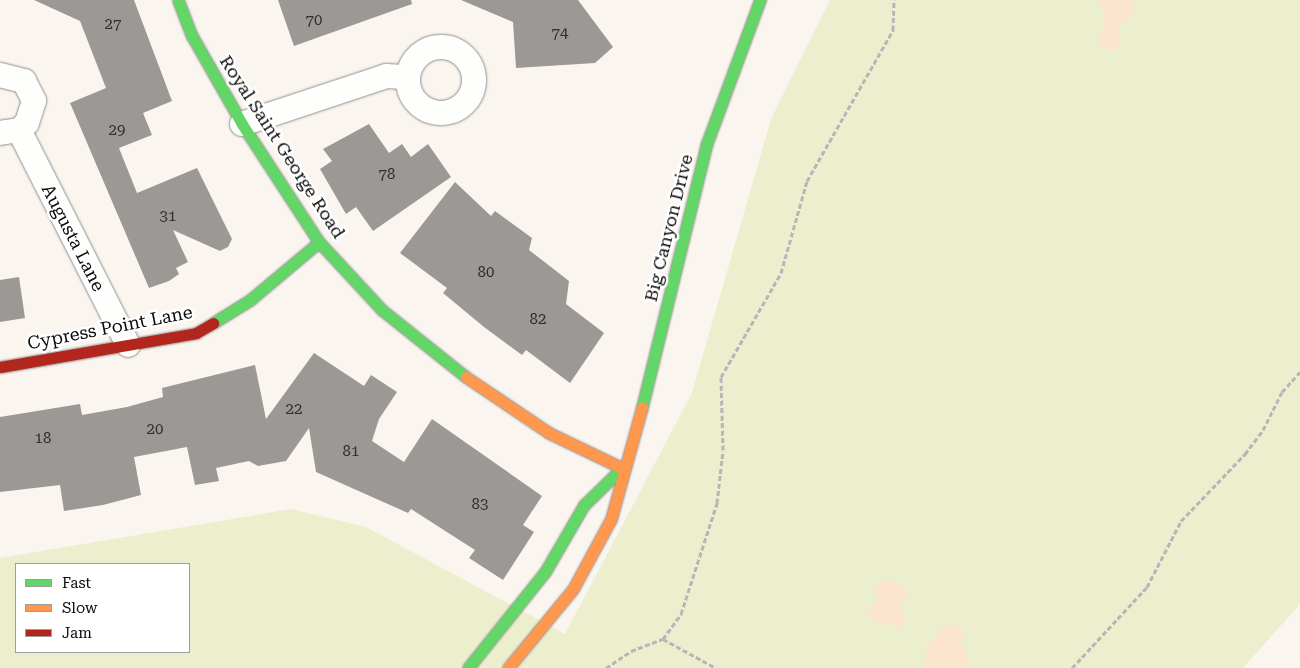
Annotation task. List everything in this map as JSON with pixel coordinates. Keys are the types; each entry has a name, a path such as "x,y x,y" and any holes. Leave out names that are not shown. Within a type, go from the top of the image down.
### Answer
{"street":[{"name":"Royal Saint George Road","path":"178,0 192,36 242,124 319,242 382,310 450,367 549,433 622,468"},
{"name":"Big Canyon Drive","path":"508,668 573,589 611,519 622,468 654,368 707,143 760,0"},
{"name":"Augusta Lane","path":"0,75 14,75 31,90 33,113 9,131 128,346"},
{"path":"242,124 386,76 408,77"},
{"name":"Cypress Point Lane","path":"0,367 128,346 196,332 250,300 319,242"},
{"name":"Big Canyon Drive","path":"468,668 545,572 584,505 622,468"}],"path":[{"path":"606,668 631,651 663,639 681,614 717,503 723,450 722,377 781,273 806,181 885,47 893,30 894,0"},
{"path":"1072,668 1147,588 1181,521 1245,454 1263,430 1282,392 1300,372"},
{"path":"663,639 716,668"}],"green space":[{"path":"830,0 1300,0 1300,604 1243,668 0,668 0,558 291,509 366,527 565,634 692,393 771,119"}],"sand":[{"path":"1098,0 1131,0 1133,4 1134,15 1120,25 1120,45 1112,53 1098,42 1106,16"},
{"path":"885,580 901,584 909,594 901,605 907,620 901,628 869,619 869,608 879,600 874,587"},
{"path":"953,624 965,630 961,643 968,656 965,667 924,668 926,648 943,626"}],"building":[{"path":"34,0 134,0 172,101 143,113 152,135 119,148 137,193 197,168 232,239 228,247 220,251 173,230 188,262 176,268 179,274 169,281 149,288 70,103 106,88 80,21"},
{"path":"278,0 411,0 412,4 294,46"},
{"path":"461,0 578,0 613,47 595,63 516,68 513,22"},
{"path":"369,124 389,153 402,144 411,157 428,144 451,177 373,231 356,207 346,214 320,169 332,161 323,149"},
{"path":"455,182 491,216 495,211 532,238 529,250 569,281 566,304 604,333 570,383 526,350 522,355 484,327 443,293 447,288 400,253"},
{"path":"19,277 25,318 0,322 0,280"},
{"path":"314,353 364,386 371,375 397,392 379,419 372,441 404,462 432,419 542,496 523,525 534,532 503,580 469,558 475,550 411,509 408,513 316,472 309,428 286,461 258,466 249,461 216,468 219,481 195,485 187,447 134,457 141,495 103,505 64,511 60,485 0,492 0,417 80,404 82,415 127,407 163,397 162,388 255,365 266,419"}],"traffic: fast":[{"path":"178,0 192,36 242,124 319,242 382,310 466,377"},
{"path":"642,407 707,143 760,0"},
{"path":"213,323 250,300 319,242"},
{"path":"468,668 545,572 584,505 622,468"}],"traffic: slow":[{"path":"466,377 549,433 622,468"},
{"path":"508,668 573,589 611,519 642,407"}],"traffic: jam":[{"path":"0,367 196,333 213,323"}]}
